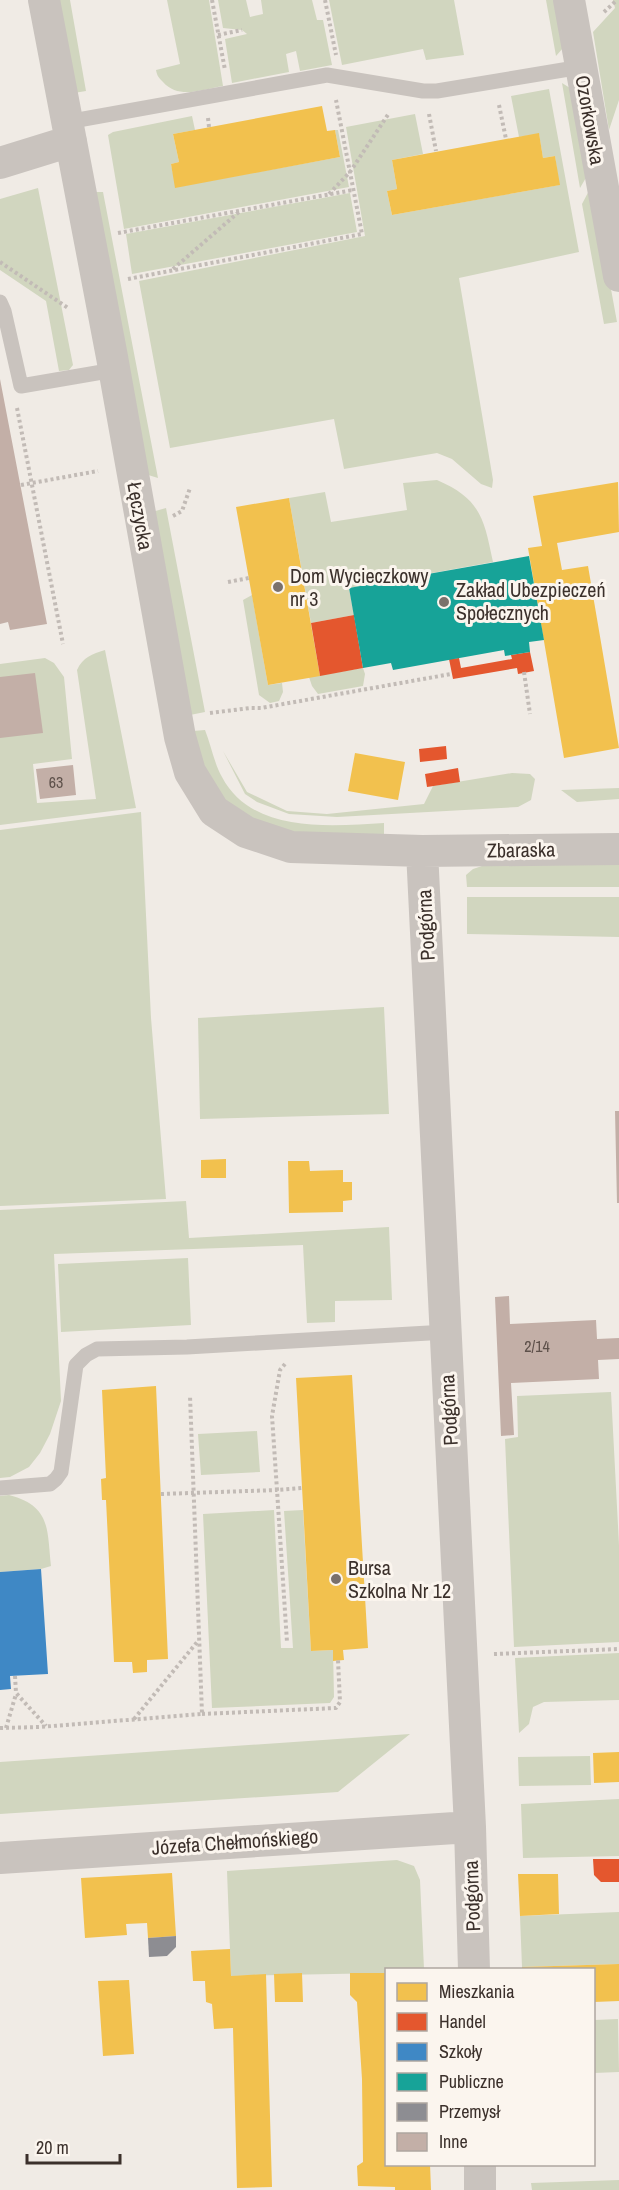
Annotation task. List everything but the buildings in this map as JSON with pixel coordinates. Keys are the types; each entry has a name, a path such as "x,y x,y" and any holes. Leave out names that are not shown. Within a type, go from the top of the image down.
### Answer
{"street":[{"name":"Łęczycka","path":"44,0 180,737 190,772 214,811 246,832 291,847 422,851"},
{"name":"Ozorkowska","path":"569,0 619,276"},
{"path":"0,163 69,132"},
{"name":"Zbaraska","path":"422,851 619,849"},
{"name":"Podgórna","path":"422,851 470,1827 474,1968"},
{"name":"Józefa Chełmońskiego","path":"0,1858 470,1827"},
{"path":"480,2166 480,2190"}],"lane":[{"path":"69,132 229,93 327,75 423,91 437,91 581,67"},
{"path":"0,302 4,310 21,387 114,370"},
{"path":"0,1488 50,1484 61,1472 76,1365 86,1355 97,1349 205,1346 446,1332"}],"path":[{"path":"212,0 229,93"},
{"path":"125,280 362,234 335,97 339,76 325,0"},
{"path":"218,34 242,30"},
{"path":"497,95 506,139"},
{"path":"427,107 436,151"},
{"path":"328,195 350,172 389,113"},
{"path":"118,234 353,190"},
{"path":"173,270 241,211"},
{"path":"0,262 68,308"},
{"path":"21,387 16,406 63,644"},
{"path":"21,485 98,471"},
{"path":"169,517 181,514 190,488"},
{"path":"228,582 249,578"},
{"path":"524,672 530,714"},
{"path":"210,713 261,708 451,674"},
{"path":"287,1642 272,1416 280,1370 291,1357"},
{"path":"190,1396 202,1714"},
{"path":"161,1494 302,1488"},
{"path":"134,1719 199,1640"},
{"path":"494,1654 619,1649"},
{"path":"0,1728 202,1714 336,1708 340,1702 338,1660"},
{"path":"6,1728 16,1693 15,1676"},
{"path":"16,1693 46,1726"}],"green space":[{"path":"57,0 70,0 86,91 74,93"},
{"path":"167,0 209,0 223,86 192,92 176,91 158,77 156,70 180,64"},
{"path":"218,0 246,0 250,17 263,14 261,0 312,0 317,20 323,20 332,65 300,71 296,51 286,54 289,72 232,83 225,39 247,34 242,30 223,28"},
{"path":"329,0 454,0 464,55 426,60 423,49 342,65"},
{"path":"546,0 561,0 563,48 556,56"},
{"path":"613,0 619,0 619,100 609,130 593,32 615,8"},
{"path":"562,83 570,88 591,169 580,188"},
{"path":"549,89 579,252 459,278 493,480 492,488 481,484 452,459 437,453 344,469 334,419 170,448 139,281 365,236 346,127 415,114 423,154 392,160 397,189 387,191 392,215 559,185 555,156 543,158 539,134 519,137 511,96"},
{"path":"192,116 195,130 173,134 179,162 171,164 176,187 340,157 335,130 338,130 349,187 124,229 108,135 113,132"},
{"path":"592,185 617,322 604,324 582,204"},
{"path":"38,188 73,365 69,370 59,371 46,301 0,270 0,199"},
{"path":"90,192 103,192 158,478 145,474"},
{"path":"350,193 357,232 132,274 126,234"},
{"path":"437,480 452,487 472,503 483,522 493,562 349,588 354,615 311,623 289,498 325,492 331,522 407,510 403,483"},
{"path":"166,508 205,712 190,715 152,512"},
{"path":"252,595 268,685 282,683 283,692 279,701 270,703 259,695 243,600"},
{"path":"105,650 136,808 0,825 0,664 45,658 54,663 64,677 72,759 33,764 37,803 96,799 77,670 88,657"},
{"path":"363,668 365,674 363,686 318,694 309,677"},
{"path":"205,730 222,777 235,795 252,809 272,817 317,825 384,823 384,838 278,832 227,808 207,779 193,731"},
{"path":"223,751 247,792 287,811 327,814 424,804 433,786 512,773 530,774 535,779 531,800 518,807 337,817 289,814 257,802 245,794"},
{"path":"619,788 619,799 577,802 561,790"},
{"path":"141,812 151,1018 166,1199 0,1206 0,830"},
{"path":"619,861 619,887 467,887 466,875 482,866"},
{"path":"467,897 619,897 619,937 467,934"},
{"path":"384,1007 389,1114 200,1119 198,1018"},
{"path":"186,1201 189,1238 389,1227 392,1300 335,1301 335,1322 307,1323 303,1245 54,1254 61,1401 50,1434 29,1467 10,1477 0,1478 0,1210"},
{"path":"188,1258 191,1325 61,1332 58,1264"},
{"path":"611,1392 619,1545 619,1642 514,1647 505,1439 518,1437 517,1396"},
{"path":"257,1431 260,1472 201,1475 198,1434"},
{"path":"9,1495 23,1500 40,1513 47,1530 51,1566 41,1569 0,1572 0,1496"},
{"path":"274,1510 281,1648 293,1648 284,1511 303,1510 311,1651 333,1650 334,1697 330,1703 212,1708 203,1514"},
{"path":"619,1653 619,1700 544,1702 533,1707 529,1724 519,1733 515,1658"},
{"path":"410,1734 338,1792 0,1814 0,1762"},
{"path":"590,1756 591,1785 519,1786 518,1757"},
{"path":"619,1799 619,1856 523,1858 521,1804"},
{"path":"397,1860 414,1866 420,1880 424,1968 385,1968 385,1973 231,1976 227,1871"},
{"path":"619,1912 619,1964 522,1967 520,1916"},
{"path":"618,2019 619,2072 595,2073 595,2020"},
{"path":"619,2180 619,2190 532,2190 531,2183"}],"place":[{"name":"Dom Wycieczkowy nr 3","path":"278,587"},
{"name":"Zakład Ubezpieczeń Społecznych","path":"444,602"},
{"name":"Bursa Szkolna Nr 12","path":"336,1579"}]}
